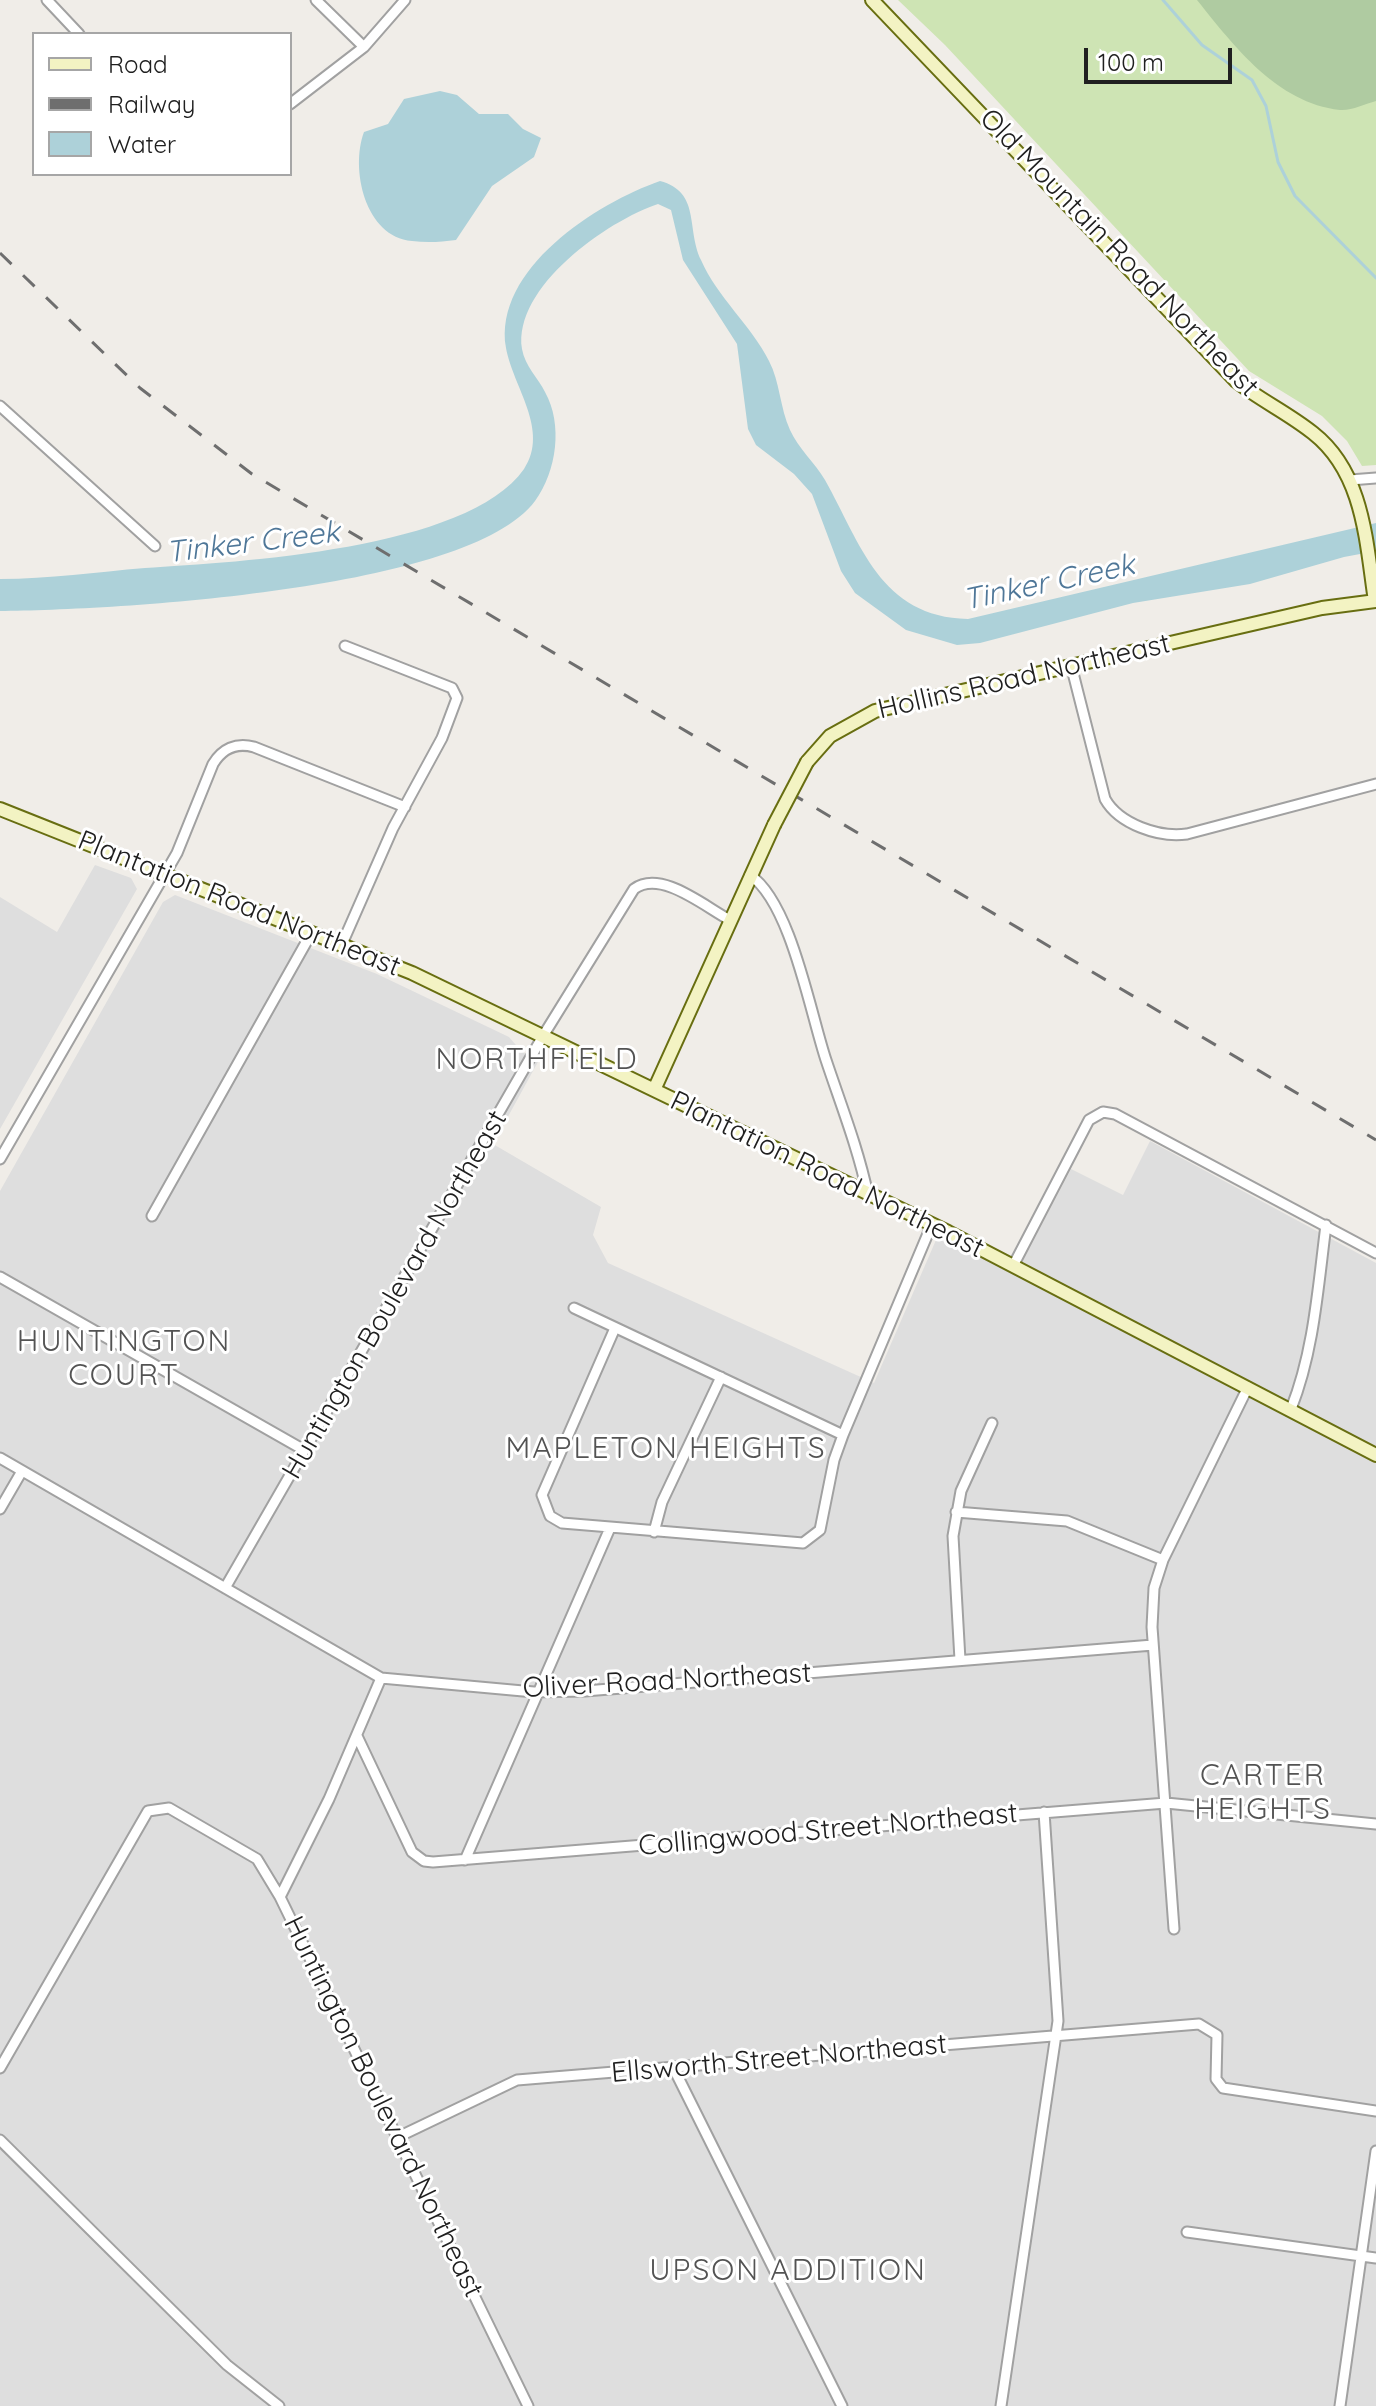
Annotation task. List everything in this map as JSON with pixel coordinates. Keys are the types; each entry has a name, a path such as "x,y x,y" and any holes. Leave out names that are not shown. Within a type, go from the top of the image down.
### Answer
{"main road":[{"name":"Old Mountain Road Northeast","path":"872,0 1236,381 1315,434 1331,449 1350,480 1361,518 1375,601"},
{"name":"Hollins Road Northeast","path":"654,1090 774,825 807,762 830,736 875,711 1322,608 1375,601"},
{"name":"Plantation Road Northeast","path":"0,809 412,973 932,1224 1376,1455"}],"street":[{"path":"47,0 77,32"},
{"path":"316,0 364,47"},
{"path":"292,102 364,47 405,0"},
{"path":"0,406 155,546"},
{"path":"1350,480 1376,478"},
{"path":"342,944 405,807 442,738 457,698 452,688 345,646"},
{"path":"1071,665 1105,799 1116,814 1156,831 1178,835 1334,798 1376,784"},
{"path":"0,1159 164,874 190,825 213,764 222,752 238,745 254,747 405,807"},
{"path":"750,875 767,889 788,936 825,1059 859,1151 868,1195"},
{"name":"Huntington Boulevard Northeast","path":"225,1588 543,1036 623,906 640,884 663,884 730,920"},
{"path":"152,1216 312,932"},
{"path":"1013,1266 1095,1115 1115,1114 1376,1253"},
{"path":"615,1328 542,1495 545,1510 562,1523 790,1544 810,1540 823,1522 834,1460 843,1435 932,1224"},
{"path":"1291,1409 1303,1375 1326,1225"},
{"path":"0,1277 304,1450"},
{"path":"574,1308 843,1435"},
{"path":"654,1532 662,1502 721,1377"},
{"path":"1174,1929 1153,1645 1154,1588 1163,1560 1248,1387"},
{"path":"960,1660 953,1565 956,1512 992,1423"},
{"name":"Oliver Road Northeast","path":"0,1458 381,1678 540,1692 1153,1645"},
{"path":"0,1509 22,1471"},
{"path":"956,1512 1067,1521 1163,1560"},
{"path":"465,1860 610,1528"},
{"name":"Huntington Boulevard Northeast","path":"381,1678 303,1854 280,1897 528,2406"},
{"name":"Collingwood Street Northeast","path":"357,1736 412,1852 424,1861 1166,1803 1376,1824"},
{"path":"0,2068 148,1811 169,1808 257,1859 280,1897"},
{"path":"1001,2406 1057,2036 1044,1812"},
{"name":"Ellsworth Street Northeast","path":"398,2137 517,2080 1199,2024 1213,2030 1218,2041 1216,2079 1223,2088 1376,2111"},
{"path":"673,2067 842,2406"},
{"path":"0,2140 211,2349 279,2406"},
{"path":"1340,2406 1376,2151"},
{"path":"1187,2232 1376,2258"}],"shaded area":[{"path":"95,865 131,878 137,889 0,1129 0,897 57,932"},
{"path":"175,895 377,974 509,1037 522,1052 539,1060 493,1144 601,1207 593,1235 608,1263 874,1383 936,1240 946,1239 1016,1274 1071,1169 1123,1195 1150,1141 1376,1263 1376,2406 0,2406 0,1191 163,902"}],"green space":[{"path":"898,0 1376,0 1376,465 1362,466 1347,441 1322,416 1249,371 945,45"},
{"path":"1197,0 1376,0 1376,101 1340,110 1296,96 1259,70"}],"water":[{"path":"440,91 457,95 479,114 508,114 523,129 541,138 534,157 492,186 456,240 412,241 396,237 372,215 361,182 360,147 364,132 388,124 404,99"},
{"path":"660,181 682,193 687,202 701,260 769,361 793,437 825,480 877,573 894,591 914,605 938,615 968,619 1376,523 1376,551 1250,584 1133,603 980,643 957,645 906,630 855,593 841,571 812,494 794,474 756,445 748,429 737,344 683,260 671,210 658,204 614,225 590,241 548,280 532,303 523,326 522,349 551,405 556,433 553,462 535,501 497,532 439,556 366,575 284,589 121,606 0,611 0,579 235,561 348,547 454,518 495,496 524,469 533,439 532,424 506,348 506,319 516,292 532,266 554,243 608,205"}],"waterway":[{"path":"1163,0 1202,45 1252,80 1266,106 1278,162 1295,196 1376,278"}],"railway":[{"path":"0,253 140,388 252,474 1376,1140"}],"district":[{"name":"NORTHFIELD","path":"537,1060"},
{"name":"HUNTINGTON COURT","path":"124,1359"},
{"name":"MAPLETON HEIGHTS","path":"666,1449"},
{"name":"CARTER HEIGHTS","path":"1263,1793"},
{"name":"UPSON ADDITION","path":"788,2271"}],"water label":[{"name":"Tinker Creek","path":"253,543"},
{"name":"Tinker Creek","path":"1049,583"}]}
